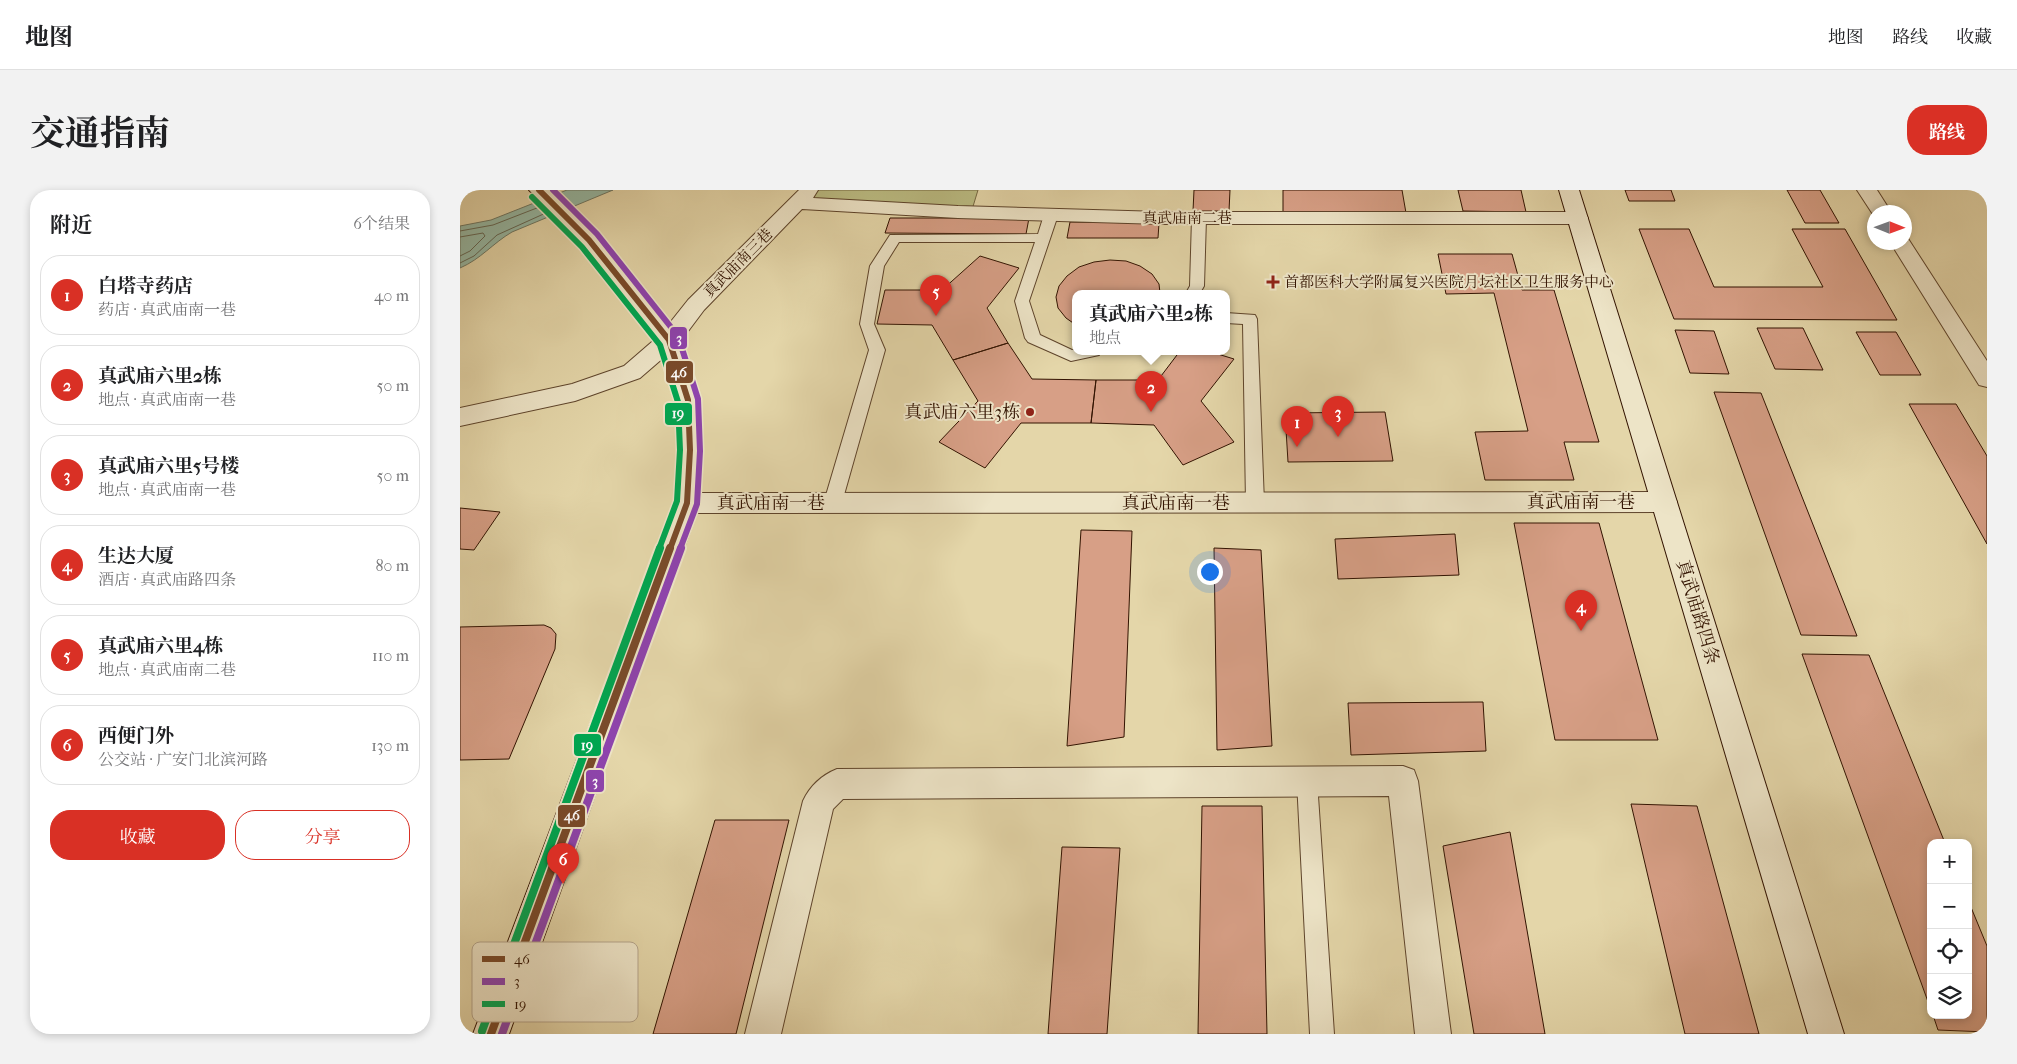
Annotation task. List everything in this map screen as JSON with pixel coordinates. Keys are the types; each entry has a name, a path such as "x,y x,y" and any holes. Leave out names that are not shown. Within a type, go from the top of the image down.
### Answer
{"street":[{"path":"525,942 688,503 690,450 688,400 669,340 589,240 539,190"},
{"name":"真武庙路四条","path":"1569,190 1826,1034"},
{"path":"1867,190 1877,205"},
{"name":"真武庙南二巷","path":"803,197 958,212 1051,215 1199,218 1578,218"},
{"name":"真武庙南三巷","path":"460,417 575,392 632,372 669,340 696,304 803,197"},
{"path":"1905,250 1987,379"},
{"name":"真武庙南一巷","path":"688,503 1664,502"},
{"path":"763,1034 818,801 837,784 1307,781 1403,781 1433,1034"},
{"path":"491,1034 495,1022"}],"lane":[{"path":"1051,215 1022,301 1034,338 1071,356 1076,355"},
{"path":"1194,290 1199,218"},
{"path":"833,502 877,350 868,324 877,266 895,238 1044,238"},
{"path":"1230,318 1250,319 1255,502"},
{"path":"1307,781 1322,1034"}],"green space":[{"path":"810,190 978,190 971,213 797,203"}],"water":[{"path":"567,190 613,190 512,232 460,268 460,226 491,220"}],"building":[{"path":"1194,190 1230,190 1229,211 1193,211"},
{"path":"1283,190 1402,190 1406,213 1283,212"},
{"path":"1458,190 1521,190 1526,212 1463,211"},
{"path":"1625,190 1671,190 1675,201 1629,201"},
{"path":"1787,190 1820,190 1839,223 1805,223"},
{"path":"890,218 1029,218 1026,234 885,233"},
{"path":"1070,222 1159,223 1158,238 1067,238"},
{"path":"1639,229 1689,229 1714,287 1823,287 1792,229 1845,229 1897,320 1674,319"},
{"path":"1438,254 1512,254 1522,290 1554,290 1599,442 1564,442 1574,480 1485,480 1475,432 1528,431 1494,293 1446,294"},
{"path":"980,256 1019,268 987,308 1008,343 953,360 932,325 877,324 885,290 942,290"},
{"path":"1126,261 1140,266 1152,274 1159,284 1160,290 1072,290 1072,322 1058,308 1056,297 1059,286 1067,276 1079,267 1094,262"},
{"path":"1757,328 1803,328 1823,370 1775,369"},
{"path":"1675,330 1714,331 1729,374 1690,373"},
{"path":"1856,332 1896,332 1921,375 1880,375"},
{"name":"真武庙六里3栋","path":"1008,343 1032,379 1096,380 1091,423 1021,423 985,468 939,442 978,401 953,360"},
{"path":"1177,355 1221,355 1234,359 1201,401 1234,442 1183,465 1154,425 1091,423 1096,380 1158,380"},
{"path":"1714,392 1761,393 1857,636 1801,635"},
{"path":"1909,404 1956,404 1987,456 1987,544"},
{"path":"1385,412 1393,461 1288,462 1285,413"},
{"path":"460,508 500,512 474,550 460,549"},
{"path":"1514,523 1599,523 1658,740 1555,740"},
{"path":"1081,530 1132,531 1124,737 1067,746"},
{"path":"1455,534 1459,575 1338,579 1335,539"},
{"path":"1214,548 1261,550 1272,746 1217,750"},
{"path":"544,625 551,628 556,634 555,649 509,759 460,760 460,627"},
{"path":"1802,654 1869,655 1943,839 1927,839 1927,999"},
{"path":"1483,702 1486,751 1351,755 1348,703"},
{"path":"1631,804 1697,806 1759,1034 1685,1034"},
{"path":"1202,806 1262,806 1267,1034 1198,1034"},
{"path":"715,820 789,820 736,1034 653,1034"},
{"path":"1510,832 1545,1034 1474,1034 1443,846"},
{"path":"1062,847 1120,848 1107,1034 1048,1034"},
{"path":"1972,910 1987,946 1987,1032 1938,1030 1934,1019 1972,1019"}],"transit line":[{"name":"46","path":"525,942 687,503 690,450 688,400 669,340 589,240 539,190"},
{"name":"3","path":"536,942 697,504 700,451 698,399 678,336 597,234 553,190"},
{"name":"19","path":"515,942 677,501 680,450 678,402 660,345 582,247 532,197"},
{"name":"19","path":"482,1031 485,1022"},
{"name":"46","path":"491,1034 495,1022"},
{"name":"3","path":"502,1034 506,1022"}],"place":[{"name":"首都医科大学附属复兴医院月坛社区卫生服务中心","path":"1273,282"},
{"name":"真武庙六里4栋","path":"936,316"},
{"name":"真武庙六里3栋","path":"1030,412"},
{"name":"真武庙六里2栋","path":"1151,412"},
{"name":"真武庙六里5号楼","path":"1338,437"},
{"name":"白塔寺药店","path":"1297,447"},
{"name":"生达大厦","path":"1581,631"},
{"name":"西便门外","path":"563,884"}]}
